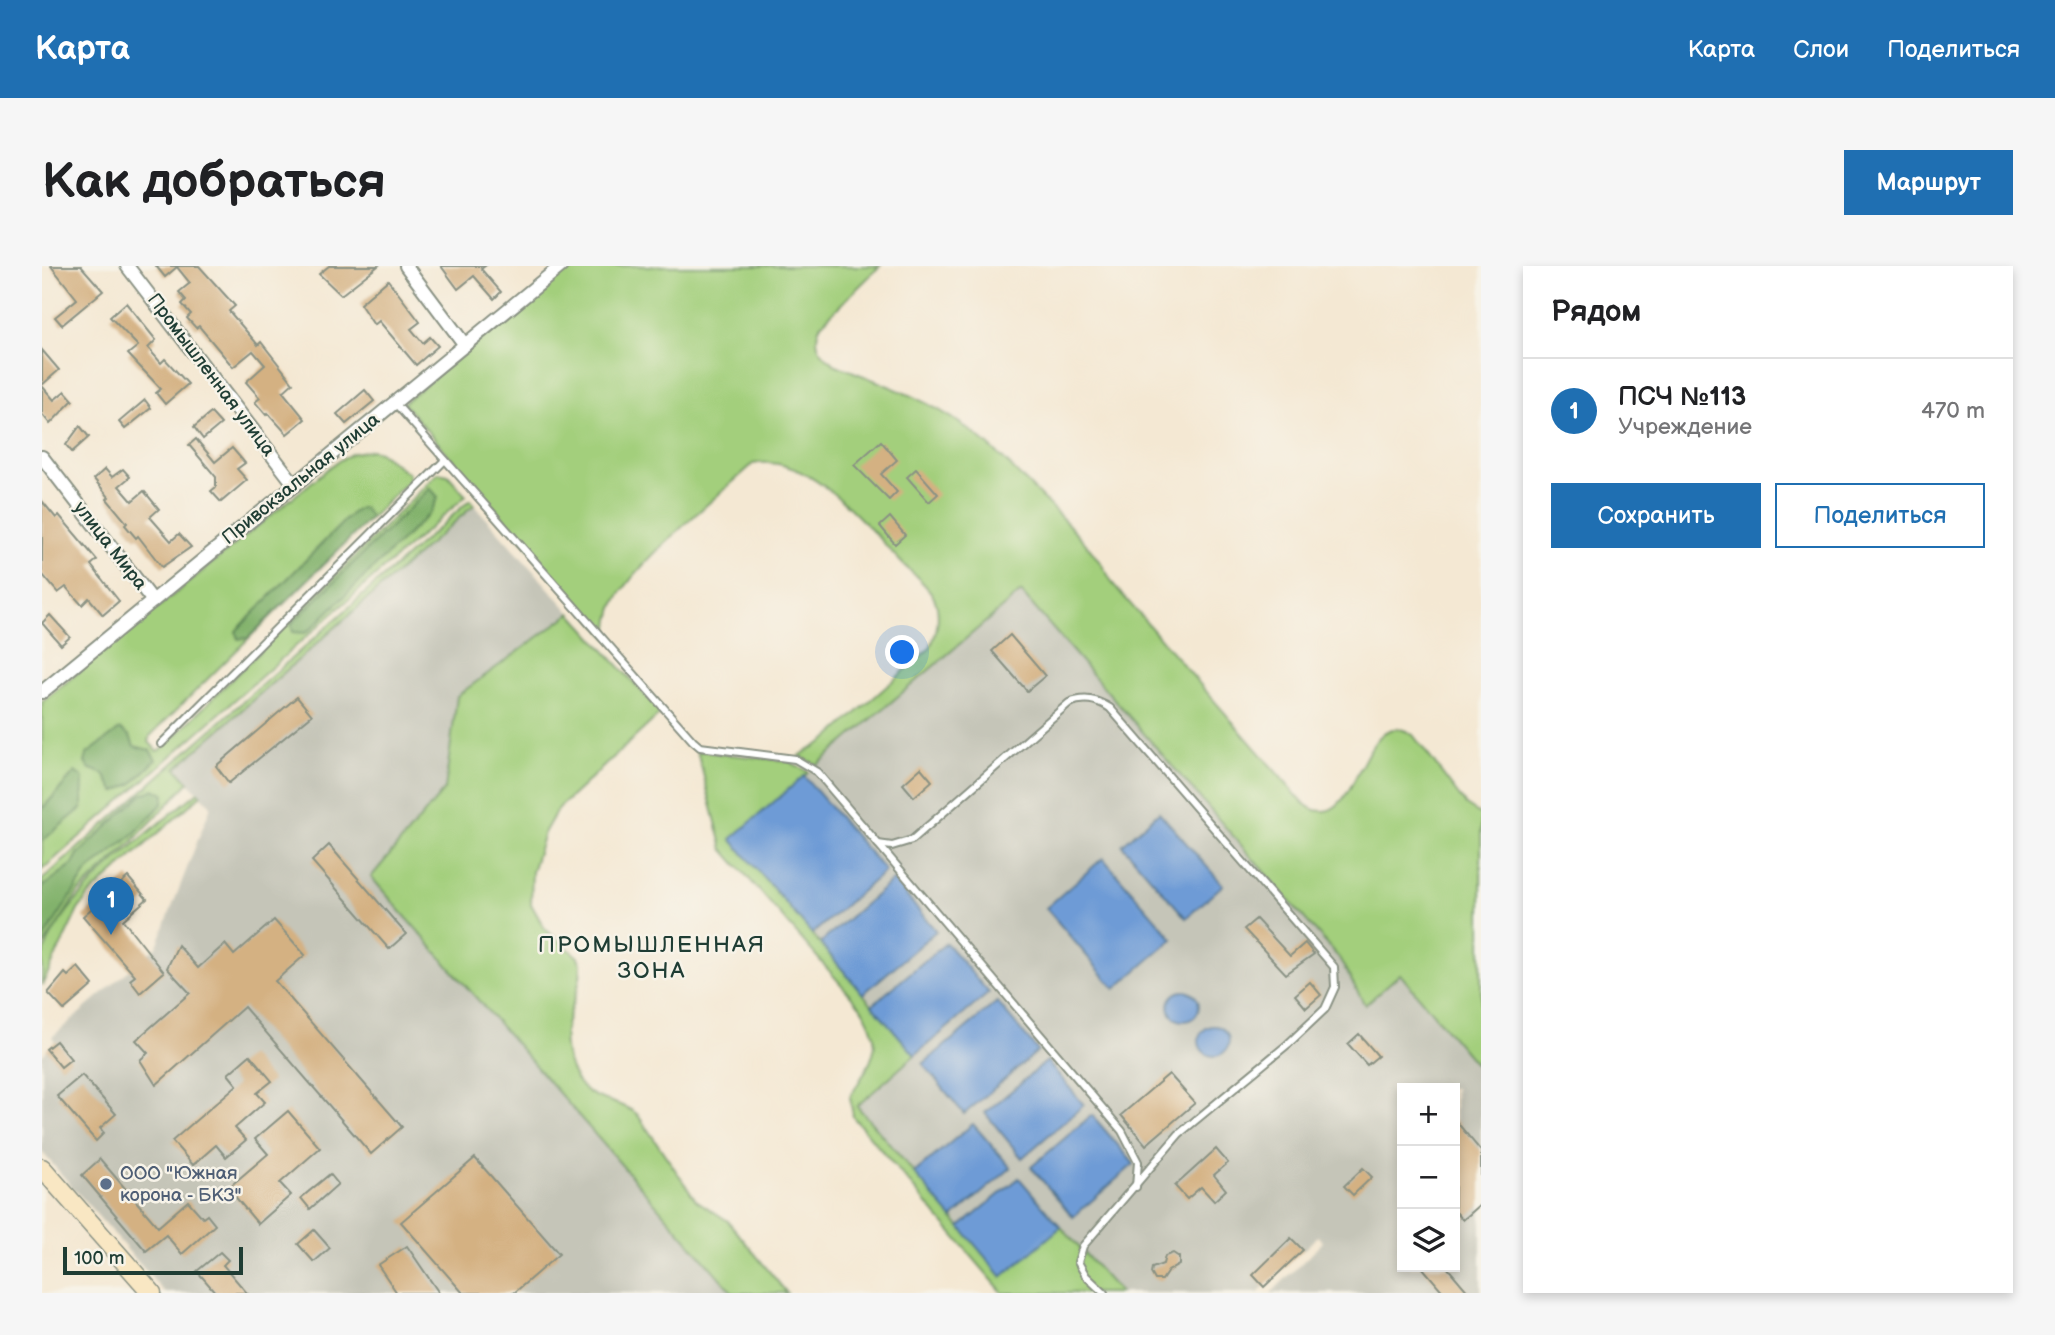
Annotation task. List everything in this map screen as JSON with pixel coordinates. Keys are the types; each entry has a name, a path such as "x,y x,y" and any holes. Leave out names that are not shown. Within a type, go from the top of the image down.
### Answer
{"main road":[{"path":"42,1168 152,1293"}],"street":[{"name":"Промышленная улица","path":"127,266 295,485"},
{"path":"406,266 465,345"},
{"name":"Привокзальная улица","path":"42,692 561,266"},
{"name":"улица Мира","path":"42,457 153,601"}],"lane":[{"path":"395,403 692,741 700,747 795,759 817,772 1122,1131 1138,1162 1136,1187"},
{"path":"161,744 445,460"},
{"path":"878,844 892,846 912,840 1069,703 1084,698 1099,701 1110,708 1329,960 1336,980 1325,1009 1288,1044 1179,1133 1079,1256 1081,1269 1104,1293"}],"shaded area":[{"name":"ООО \"Южная корона - БКЗ\"","path":"474,505 571,613 457,696 445,789 371,877 733,1293 165,1293 42,1152 42,1056 55,1041 52,1037 157,946 211,806 175,768"},
{"path":"1021,592 1339,958 1365,1004 1400,974 1481,1071 1481,1293 1271,1293 1323,1242 1318,1236 1258,1293 1120,1293 1061,1227 1002,1277 856,1105 915,1055 731,839"}],"green space":[{"path":"569,266 880,266 821,324 817,341 824,355 834,364 901,391 949,416 996,452 1083,540 1113,584 1303,803 1322,811 1336,806 1381,736 1395,729 1413,735 1466,805 1481,815 1481,1071 1400,974 1365,1005 1339,958 1021,592 817,765 799,756 826,740 930,648 938,616 936,602 930,591 853,511 834,494 794,469 774,463 753,464 679,530 641,567 616,601 608,638 403,403"},
{"path":"371,450 379,452 409,474 409,480 150,736 149,742 157,751 438,473 448,475 466,496 42,870 42,702 335,463 353,453"},
{"path":"430,488 438,497 431,512 313,627 305,633 293,632 291,624"},
{"path":"470,500 474,505 176,768 189,782 130,844 78,893 42,948 42,880"},
{"path":"360,508 364,508 371,518 248,638 238,639 236,631"},
{"path":"571,613 661,713 557,810 544,833 532,872 531,904 545,929 578,957 581,964 577,990 566,1024 565,1049 569,1064 578,1083 589,1093 624,1106 637,1114 696,1200 728,1221 787,1293 733,1293 371,877 445,789 457,696"},
{"path":"120,729 130,736 134,746 150,750 156,760 132,784 115,792 104,774 90,769 85,763 87,754"},
{"path":"697,751 788,761 809,772 731,839 915,1055 857,1106 1002,1276 1061,1227 1120,1293 1003,1293 853,1117 850,1097 865,1073 875,1043 868,1020 860,1006 723,849"},
{"path":"75,772 83,778 82,808 42,841 42,809"},
{"path":"154,789 164,794 163,803 135,833 87,872 42,941 42,887 73,864 78,854 141,795"},
{"path":"198,792 201,795 90,894 78,910 42,985 42,958 52,935 67,912 109,867"}],"water":[{"path":"804,776 885,871 812,934 731,839"},
{"path":"1159,812 1223,885 1186,918 1122,845"},
{"path":"1103,858 1173,939 1115,989 1046,908"},
{"path":"893,880 936,931 863,994 820,943"},
{"path":"946,943 989,993 915,1055 872,1005"},
{"path":"1184,991 1195,995 1199,1006 1195,1017 1184,1021 1173,1017 1169,1006 1173,995"},
{"path":"997,1002 1038,1051 964,1114 923,1064"},
{"path":"1214,1026 1225,1030 1229,1041 1225,1052 1214,1056 1203,1052 1199,1041 1203,1030"},
{"path":"1047,1061 1084,1105 1022,1158 985,1113"},
{"path":"1092,1115 1134,1164 1073,1217 1031,1167"},
{"path":"973,1124 1011,1168 952,1218 914,1173"},
{"path":"1019,1178 1061,1227 1002,1277 960,1227"}],"building":[{"path":"51,266 81,266 103,291 62,325 55,317 77,299"},
{"path":"156,266 199,266 235,306 229,311 258,345 261,342 293,383 283,392 305,419 287,434 268,413 266,415 255,402 260,398 246,382 265,365 253,351 233,367 199,326 196,328 187,318 191,314 182,304 186,300 179,292 190,283 177,267 165,277"},
{"path":"329,266 378,266 341,295 319,274"},
{"path":"441,266 485,266 481,269 501,292 494,299 474,276 458,289"},
{"path":"388,280 420,322 411,329 423,343 430,337 438,346 416,365 379,321 374,325 360,304"},
{"path":"126,303 156,340 148,348 161,363 165,359 188,384 165,404 156,393 161,389 128,354 138,346 110,317"},
{"path":"42,350 59,370 42,385"},
{"path":"42,386 54,400 65,391 73,400 50,424 42,414"},
{"path":"365,390 374,401 346,424 337,414"},
{"path":"145,400 151,408 125,429 119,422"},
{"path":"211,413 221,424 203,439 194,427"},
{"path":"80,426 89,437 72,452 66,445"},
{"path":"196,439 215,462 232,448 245,463 237,469 247,480 221,502 211,491 216,487 216,477 189,445"},
{"path":"881,441 897,460 881,474 897,492 889,500 854,465"},
{"path":"105,469 112,477 123,469 130,477 119,486 132,501 144,491 159,509 150,517 171,541 179,534 191,547 162,567 138,536 136,538 125,525 127,523 94,479"},
{"path":"916,469 938,494 929,502 907,477"},
{"path":"42,501 56,518 59,515 97,560 91,565 119,601 103,615 89,598 82,605 66,587 58,593 42,574"},
{"path":"890,517 905,535 895,544 880,526"},
{"path":"50,615 70,637 61,645 42,623"},
{"path":"1010,635 1045,676 1027,691 992,651"},
{"path":"297,697 312,715 229,783 216,766"},
{"path":"921,768 932,781 914,797 903,784"},
{"path":"329,845 406,934 389,949 312,861"},
{"path":"128,877 147,899 123,920 164,972 140,993 130,980 135,976 83,916"},
{"path":"1256,919 1290,956 1305,943 1314,954 1286,974 1244,929"},
{"path":"274,920 305,955 275,981 402,1127 371,1154 244,1007 156,1085 140,1060 148,1053 136,1040 190,993 167,968 178,945 198,968 225,944 234,955"},
{"path":"78,967 93,985 64,1010 48,993 65,973 68,976"},
{"path":"1310,982 1321,995 1306,1008 1295,995"},
{"path":"1359,1034 1378,1056 1367,1065 1348,1044"},
{"path":"56,1041 71,1059 61,1067 46,1049"},
{"path":"250,1055 272,1081 257,1093 265,1102 235,1128 246,1140 226,1157 216,1145 193,1165 172,1141 237,1085 228,1074"},
{"path":"1169,1074 1195,1103 1146,1145 1121,1115"},
{"path":"82,1075 116,1114 100,1128 104,1133 96,1141 57,1096"},
{"path":"288,1111 320,1148 280,1183 291,1195 258,1224 228,1188 268,1154 255,1139"},
{"path":"1460,1126 1481,1151 1481,1204 1463,1220 1460,1217"},
{"path":"1216,1149 1228,1163 1214,1175 1226,1190 1214,1201 1201,1187 1187,1199 1175,1186"},
{"path":"475,1158 559,1254 514,1293 463,1293 401,1222"},
{"path":"100,1159 158,1227 188,1201 203,1218 207,1215 215,1225 182,1254 166,1235 146,1251 82,1175"},
{"path":"1363,1168 1372,1177 1353,1195 1344,1186"},
{"path":"330,1174 338,1184 310,1209 301,1198"},
{"path":"314,1230 330,1248 314,1262 298,1244"},
{"path":"1291,1238 1303,1250 1264,1287 1253,1275"},
{"path":"407,1246 439,1293 397,1293 378,1265"},
{"path":"220,1252 228,1260 223,1265 247,1293 216,1293 197,1271"},
{"path":"1173,1253 1179,1257 1179,1265 1168,1271 1162,1280 1155,1280 1151,1273 1152,1268 1163,1264 1165,1256"},
{"path":"1426,1272 1451,1272 1469,1293 1444,1293"}],"place":[{"name":"ПСЧ №113","path":"111,935"},
{"name":"ООО \"Южная корона - БКЗ\"","path":"106,1184"}],"district":[{"name":"ПРОМЫШЛЕННАЯ ЗОНА","path":"652,958"}]}
